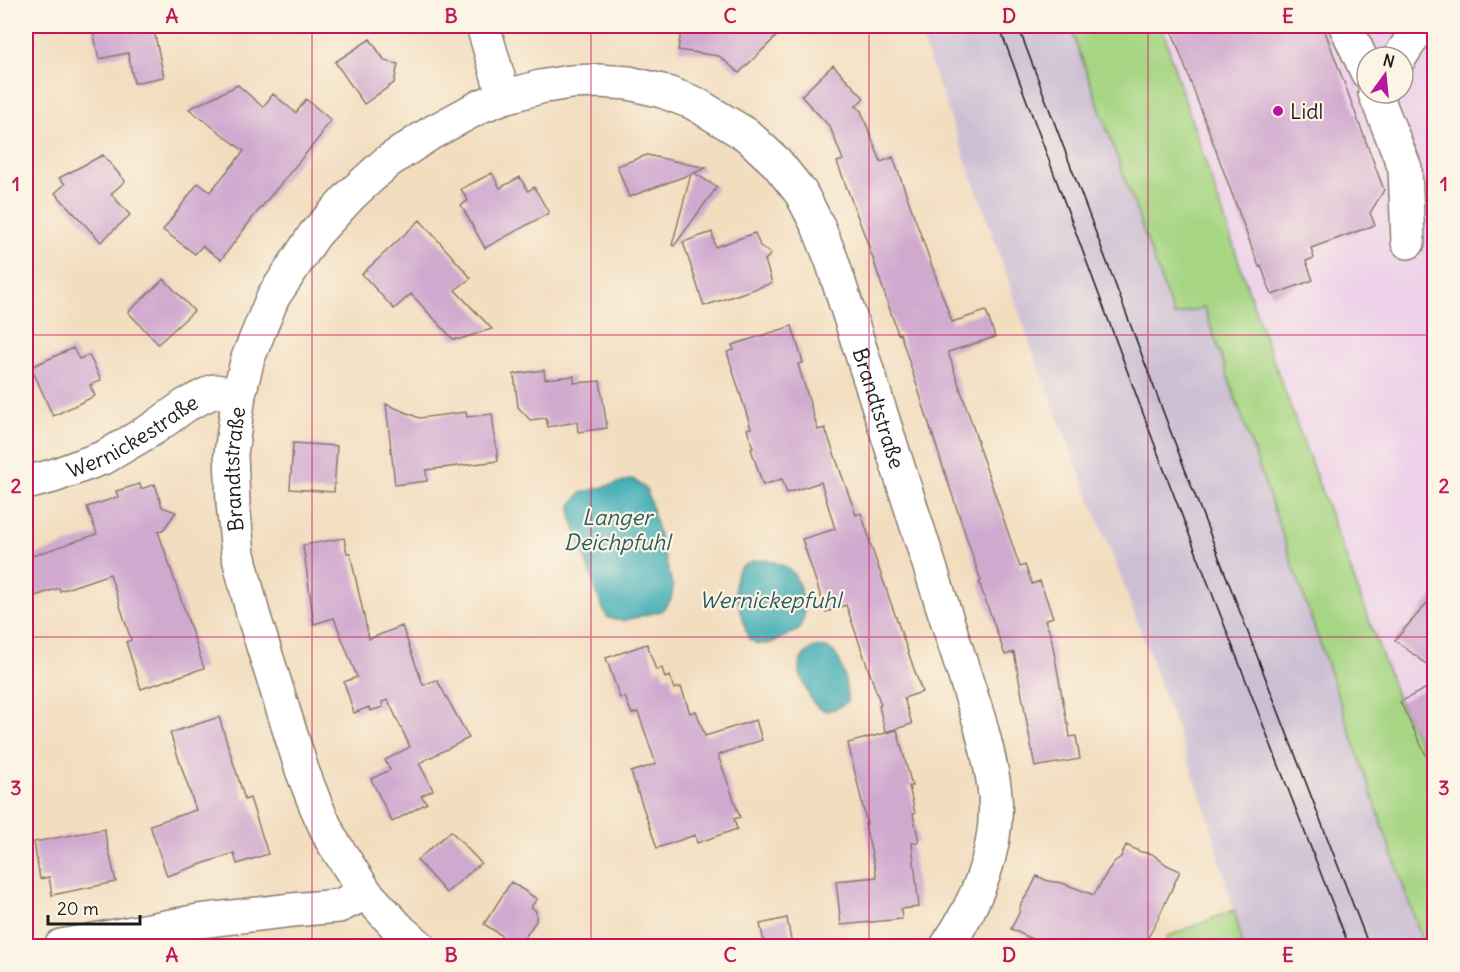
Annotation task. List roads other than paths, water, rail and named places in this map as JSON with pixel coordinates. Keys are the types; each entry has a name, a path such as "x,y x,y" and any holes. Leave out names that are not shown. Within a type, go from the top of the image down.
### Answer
{"street":[{"path":"483,26 504,97"},
{"path":"1346,26 1355,46"},
{"path":"1408,45 1420,26"},
{"name":"Brandtstraße","path":"419,946 401,931 366,893 331,839 302,770 253,614 238,554 231,454 239,394 248,358 273,297 315,234 351,195 387,162 431,133 481,106 504,97 540,87 570,82 598,81 629,83 662,91 694,103 747,135 777,162 801,194 818,226 980,723 989,759 995,796 994,829 988,861 975,898 947,946"},
{"path":"1381,105 1405,168 1408,242"},
{"name":"Wernickestraße","path":"26,483 105,457 154,428 186,405 214,391 239,394"},
{"path":"61,946 199,921 339,906 366,893"}],"water":[{"name":"Langer Deichpfuhl","path":"633,479 647,490 673,588 671,600 661,611 622,621 608,618 601,605 571,517 571,505 581,493"},
{"name":"Wernickepfuhl","path":"767,560 785,567 794,574 804,604 804,616 799,630 769,644 757,644 748,638 735,591 736,575 741,567 753,561"},
{"path":"812,648 827,648 832,651 843,672 847,702 832,710 826,711 816,706 800,674 801,661"}],"tram line":[{"path":"999,26 1163,467 1349,946"},
{"path":"1018,26 1181,459 1369,946"}],"place":[{"name":"Lidl","path":"1278,111"}]}
